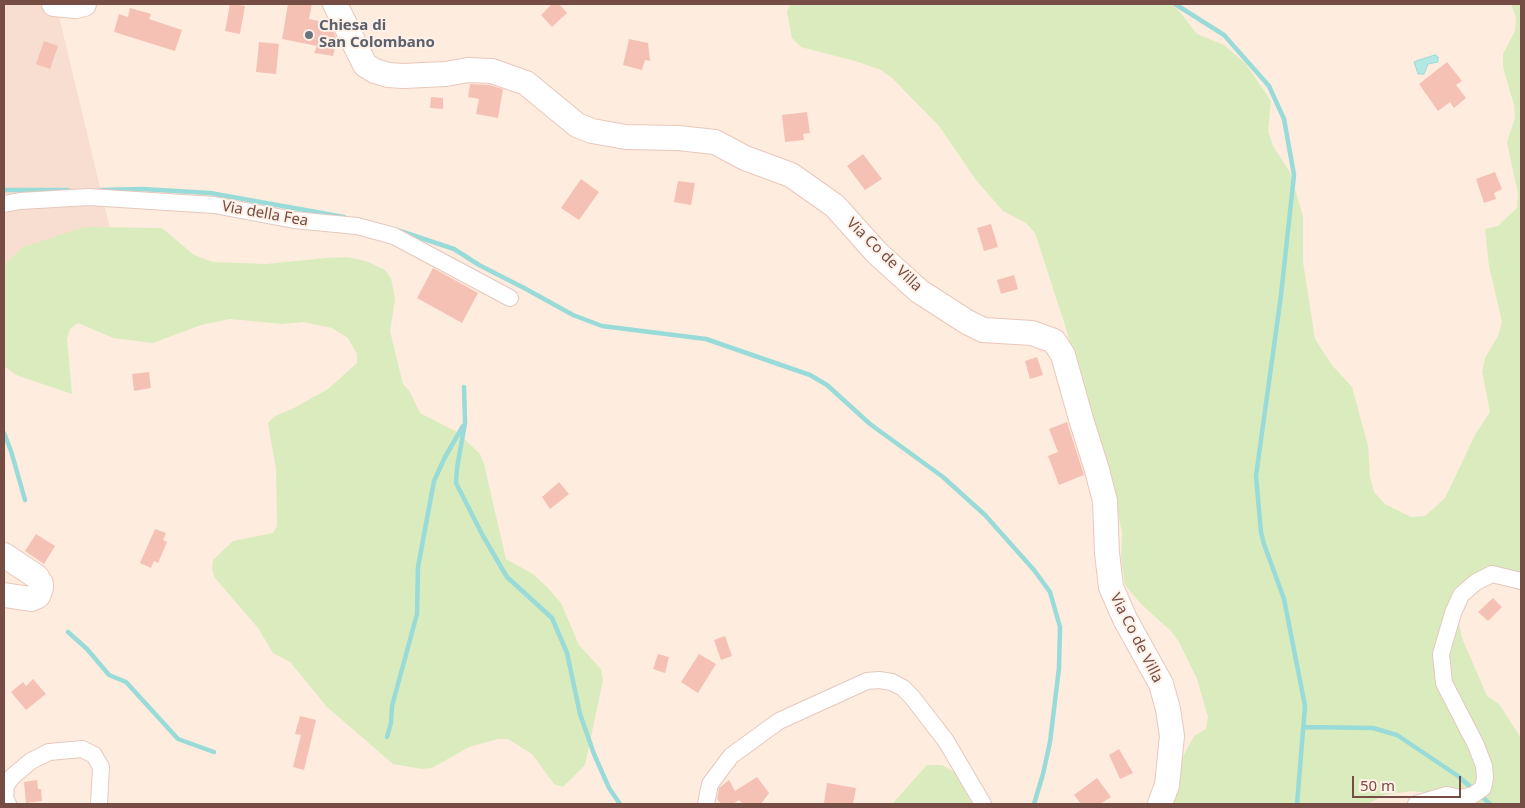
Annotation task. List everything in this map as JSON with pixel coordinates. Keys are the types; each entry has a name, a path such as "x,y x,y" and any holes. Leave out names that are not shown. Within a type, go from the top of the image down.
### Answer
{"street":[{"path":"54,4 76,6 84,4"},
{"name":"Via Co de Villa","path":"335,4 365,64 375,71 388,75 403,76 446,74 468,70 492,71 526,83 577,125 592,131 626,137 678,138 715,142 745,158 791,175 835,206 877,252 919,291 967,322 983,330 1032,333 1054,341 1064,354 1105,501 1107,553 1111,587 1125,619 1161,684 1168,709 1172,736 1167,785 1160,804"},
{"name":"Via della Fea","path":"4,204 20,201 89,197 214,205 294,220 358,226 394,236 510,298"},
{"path":"4,555 37,577 42,588 38,596 31,600 4,595"},
{"path":"1416,804 1447,796 1460,798 1473,795 1483,788 1485,778 1484,766 1476,745 1444,683 1441,654 1453,612 1461,596 1476,582 1492,574 1521,581"},
{"path":"706,804 710,784 731,756 779,721 867,681 879,680 892,682 903,688 912,697 946,741 983,804"},
{"path":"8,804 5,798 6,785 13,776 31,761 49,752 82,749 94,755 101,767 99,804"}],"shaded area":[{"path":"4,4 56,4 128,304 4,331"}],"green space":[{"path":"790,4 1172,4 1197,34 1224,45 1246,64 1271,101 1268,131 1273,146 1290,172 1303,216 1303,262 1315,339 1332,365 1352,387 1368,446 1370,477 1374,492 1385,504 1411,517 1425,516 1445,498 1476,433 1490,412 1482,371 1485,358 1498,336 1502,322 1489,266 1485,229 1498,226 1517,208 1518,194 1507,142 1515,118 1514,105 1503,67 1503,54 1515,31 1516,18 1511,4 1521,4 1521,587 1494,579 1469,594 1459,622 1462,638 1487,696 1499,704 1521,738 1521,804 1431,804 1426,793 1413,791 1384,795 1368,804 1170,804 1180,762 1194,736 1206,729 1208,717 1197,679 1179,642 1171,631 1141,604 1125,585 1121,559 1122,532 1116,506 1064,322 1035,233 1026,223 1003,211 976,180 939,126 892,78 881,70 855,61 801,47 792,38 787,12"},
{"path":"85,227 162,228 194,255 213,262 266,264 347,257 366,261 385,270 391,278 395,299 390,331 403,384 410,392 420,413 457,432 480,454 506,559 533,574 561,603 579,645 601,669 603,680 585,765 563,787 554,784 532,754 508,739 498,739 469,747 432,768 422,769 393,764 327,707 290,662 273,653 258,628 215,578 212,569 213,560 233,541 273,533 277,526 276,469 268,423 275,416 328,389 357,363 357,354 348,338 332,328 303,322 282,324 230,319 201,325 153,343 113,338 78,323 70,329 67,339 72,394 16,375 4,366 4,265 23,247"},
{"path":"927,765 942,765 954,772 972,804 892,804"}],"water":[{"path":"1435,55 1438,57 1438,62 1428,64 1424,74 1418,74 1414,62"}],"building":[{"path":"230,4 245,6 240,34 225,31"},
{"name":"Chiesa di San Colombano","path":"288,4 312,4 309,19 319,21 318,26 331,27 336,37 333,56 314,53 317,46 282,39"},
{"path":"552,4 559,4 567,13 552,27 541,15"},
{"path":"130,8 151,14 149,19 182,30 175,51 114,32 119,14 128,17"},
{"path":"629,39 648,43 650,61 645,60 642,70 623,65"},
{"path":"44,41 58,46 50,69 36,64"},
{"path":"259,42 279,44 276,74 256,72"},
{"path":"1447,62 1462,81 1456,85 1466,98 1454,108 1450,102 1438,111 1419,84"},
{"path":"470,84 489,85 503,89 498,118 476,114 479,99 468,97"},
{"path":"431,97 443,98 443,109 430,108"},
{"path":"807,112 810,133 803,134 804,140 785,142 782,115"},
{"path":"863,154 882,179 865,190 847,166"},
{"path":"1495,172 1502,189 1494,193 1496,199 1484,203 1476,179"},
{"path":"581,179 599,192 579,220 561,208"},
{"path":"678,181 695,183 691,205 674,202"},
{"path":"991,224 998,247 984,251 977,228"},
{"path":"433,268 478,293 462,323 417,298"},
{"path":"1014,275 1018,289 1001,294 997,280"},
{"path":"1037,357 1043,375 1030,379 1025,361"},
{"path":"149,372 151,388 134,391 132,374"},
{"path":"1067,422 1084,475 1059,485 1048,456 1058,452 1049,429"},
{"path":"559,482 569,494 550,509 542,497"},
{"path":"155,529 166,533 163,540 167,542 158,563 154,561 151,568 140,563"},
{"path":"36,534 55,546 44,564 25,551"},
{"path":"1493,598 1502,607 1488,621 1478,612"},
{"path":"725,636 732,656 721,660 714,640"},
{"path":"658,654 669,657 665,673 653,669"},
{"path":"699,654 716,664 698,693 681,682"},
{"path":"33,679 46,694 26,710 11,692 23,682 26,686"},
{"path":"300,716 316,720 304,770 293,767 301,735 295,734"},
{"path":"1119,749 1133,773 1120,779 1109,755"},
{"path":"757,777 769,793 761,804 743,804 739,800 733,804 721,804 717,799 719,788 729,780 735,791"},
{"path":"1097,778 1111,797 1100,804 1081,804 1074,795"},
{"path":"37,780 38,789 41,789 42,801 26,803 24,782"},
{"path":"827,783 856,788 853,804 824,803"}],"waterway":[{"path":"1175,4 1224,35 1269,86 1284,119 1294,175 1281,295 1256,476 1261,532 1284,599 1305,706 1297,804"},
{"path":"101,190 142,189 210,193 344,217"},
{"path":"4,190 68,190"},
{"path":"397,230 454,249 479,265 573,315 602,326 706,339 810,375 827,385 870,424 943,477 985,515 1034,570 1050,592 1060,627 1059,668 1050,742 1034,804"},
{"path":"464,387 465,423 456,483 483,536 507,577 552,618 567,653 580,714 594,754 609,788 620,804"},
{"path":"387,737 391,723 392,706 417,614 418,567 434,481 463,426"},
{"path":"4,433 25,500"},
{"path":"68,632 87,649 109,675 126,682 178,739 214,752"},
{"path":"1304,727 1373,728 1397,735 1458,776 1474,790"},
{"path":"1480,795 1490,804"}],"place":[{"name":"Chiesa di San Colombano","path":"309,35"}]}
